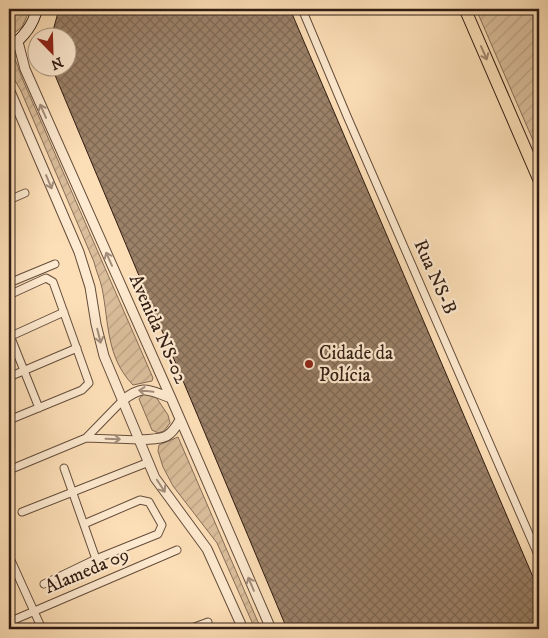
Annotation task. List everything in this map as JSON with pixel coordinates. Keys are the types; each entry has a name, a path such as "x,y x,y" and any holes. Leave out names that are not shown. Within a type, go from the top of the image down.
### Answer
{"main road":[{"path":"9,48 18,42 30,27 37,9"},
{"path":"465,9 539,180"}],"street":[{"name":"Rua NS-B","path":"302,9 346,116 539,557"},
{"name":"Avenida NS-02","path":"18,42 25,69 271,629"},
{"path":"9,89 79,252 90,287 104,356 155,478 207,549 243,629"},
{"path":"9,200 25,193"},
{"path":"9,283 55,264"},
{"path":"9,295 46,278 53,282 89,383 82,390 9,420"},
{"path":"39,408 9,336 64,312"},
{"path":"9,376 77,348"},
{"path":"9,470 86,438 134,391 141,389 149,390 171,398"},
{"path":"86,438 140,440 168,436 173,432 180,420"},
{"path":"22,512 149,462"},
{"path":"64,468 96,559"},
{"path":"44,584 96,559 158,534 162,525 149,502 140,500 84,524"},
{"name":"Alameda 09","path":"9,622 177,550"},
{"path":"9,556 42,629"},
{"path":"189,629 208,622"}],"shaded area":[{"path":"9,9 30,9 22,27 9,37"},
{"path":"476,9 539,10 539,154"},
{"path":"15,51 15,59 22,78 153,378 152,381 133,385 124,374 113,351 102,288 94,262 21,91 9,70 9,54"},
{"path":"143,394 154,394 168,415 170,423 164,431 158,433 152,430 139,399"},
{"path":"178,437 261,629 255,629 217,543 173,486 163,467 158,451 159,445"}],"building":[{"name":"Cidade da Polícia","path":"59,9 290,9 539,591 539,629 287,629 56,78 78,78 78,28 54,28"}],"place":[{"name":"Cidade da Polícia","path":"309,364"}]}
